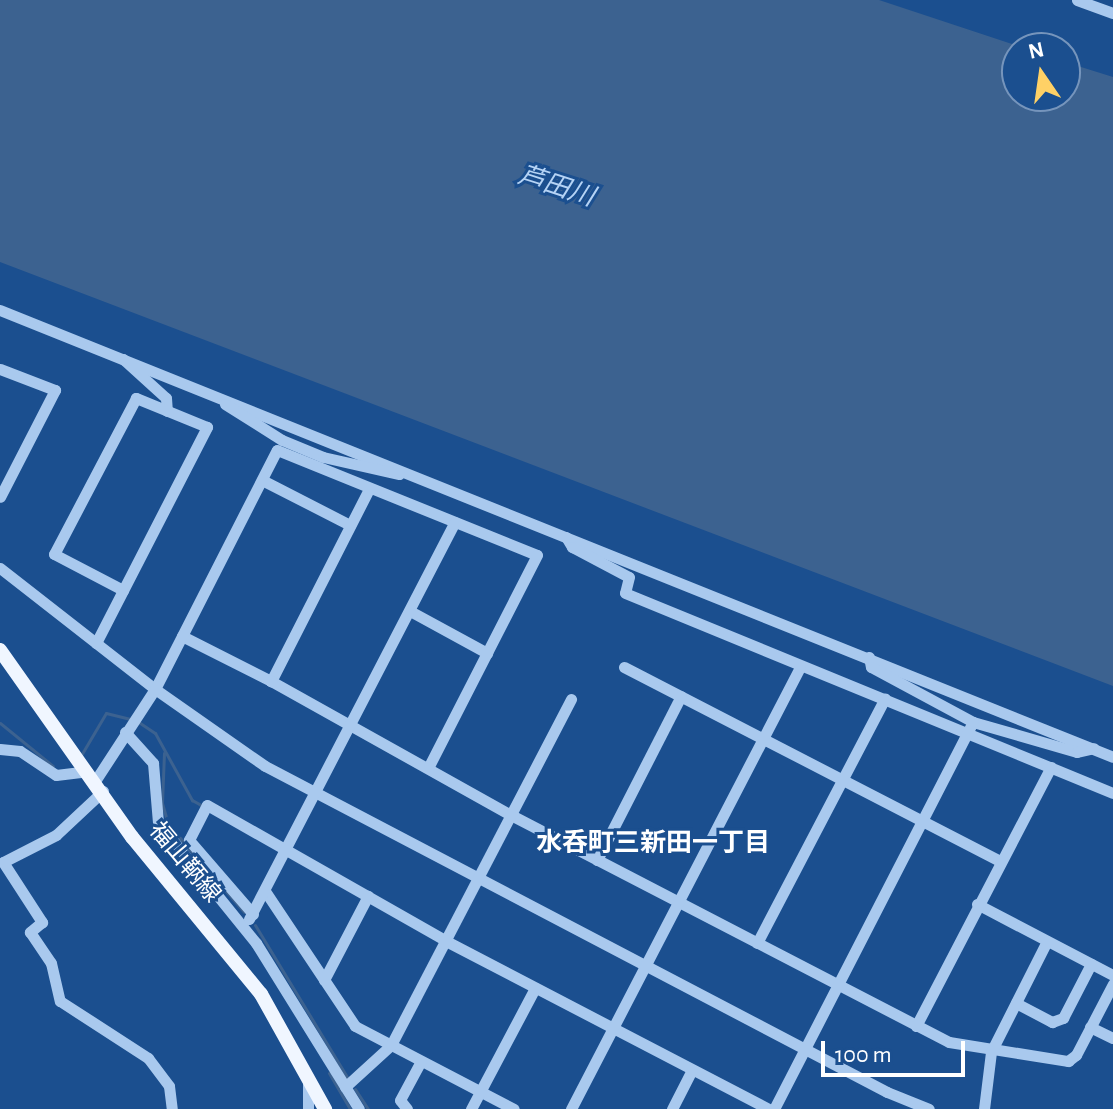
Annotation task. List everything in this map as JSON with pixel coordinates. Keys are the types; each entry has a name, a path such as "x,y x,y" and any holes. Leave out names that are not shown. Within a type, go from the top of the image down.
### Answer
{"main road":[{"name":"福山鞆線","path":"0,650 132,837 261,994 325,1109"}],"street":[{"path":"1077,0 1113,13"},
{"path":"0,310 1113,757"},
{"path":"123,358 166,398 167,411"},
{"path":"0,369 55,390 5,474 0,497"},
{"path":"219,397 280,445 369,489 537,555 429,766"},
{"path":"96,643 207,427 136,398 54,554 123,590"},
{"path":"280,445 391,474 407,473"},
{"path":"172,1109 169,1086 148,1058 60,1001 51,963 30,932 42,922 3,862 56,835 89,773 155,689 280,445"},
{"path":"262,480 350,525"},
{"path":"271,681 369,489"},
{"path":"251,918 455,522"},
{"path":"565,536 572,547 629,577 625,593 800,668 970,727 1077,752 1094,748"},
{"path":"0,568 234,747 316,794 646,966 929,1109"},
{"path":"410,611 487,653"},
{"path":"182,636 429,766 511,815 949,1042 991,1052 1068,1061 1113,984"},
{"path":"869,657 871,667 970,727 1113,793"},
{"path":"624,667 1000,861"},
{"path":"571,1109 800,668"},
{"path":"597,860 681,696"},
{"path":"757,943 885,698"},
{"path":"345,1087 391,1045 571,699"},
{"path":"130,724 153,763 158,822 256,943 359,1109"},
{"path":"256,943 251,918 189,840 207,805 446,941 771,1109 924,822 970,727"},
{"path":"0,749 20,751 56,775 67,777 89,773"},
{"path":"916,1026 1051,767"},
{"path":"265,891 355,1026 514,1109"},
{"path":"324,980 368,896"},
{"path":"224,900 251,918"},
{"path":"977,904 1113,975"},
{"path":"984,1109 991,1052 1047,941"},
{"path":"1016,1003 1052,1022 1063,1018 1091,964"},
{"path":"471,1109 535,988"},
{"path":"1090,1027 1113,1038"},
{"path":"407,1109 400,1100 421,1061"},
{"path":"672,1109 692,1070"},
{"path":"308,1081 308,1109"}],"water":[{"name":"芦田川","path":"0,0 879,0 1001,40 1001,112 1081,112 1081,67 1113,77 1113,686 0,262"}],"waterway":[{"path":"80,757 106,713 130,719"},
{"path":"137,721 155,733 192,800 201,805"},
{"path":"0,723 53,766"},
{"path":"164,753 162,803 168,824 244,912"},
{"path":"255,925 347,1077"},
{"path":"329,1073 350,1109"},
{"path":"355,1089 368,1109"}],"district":[{"name":"水呑町三新田一丁目","path":"653,844"}]}
